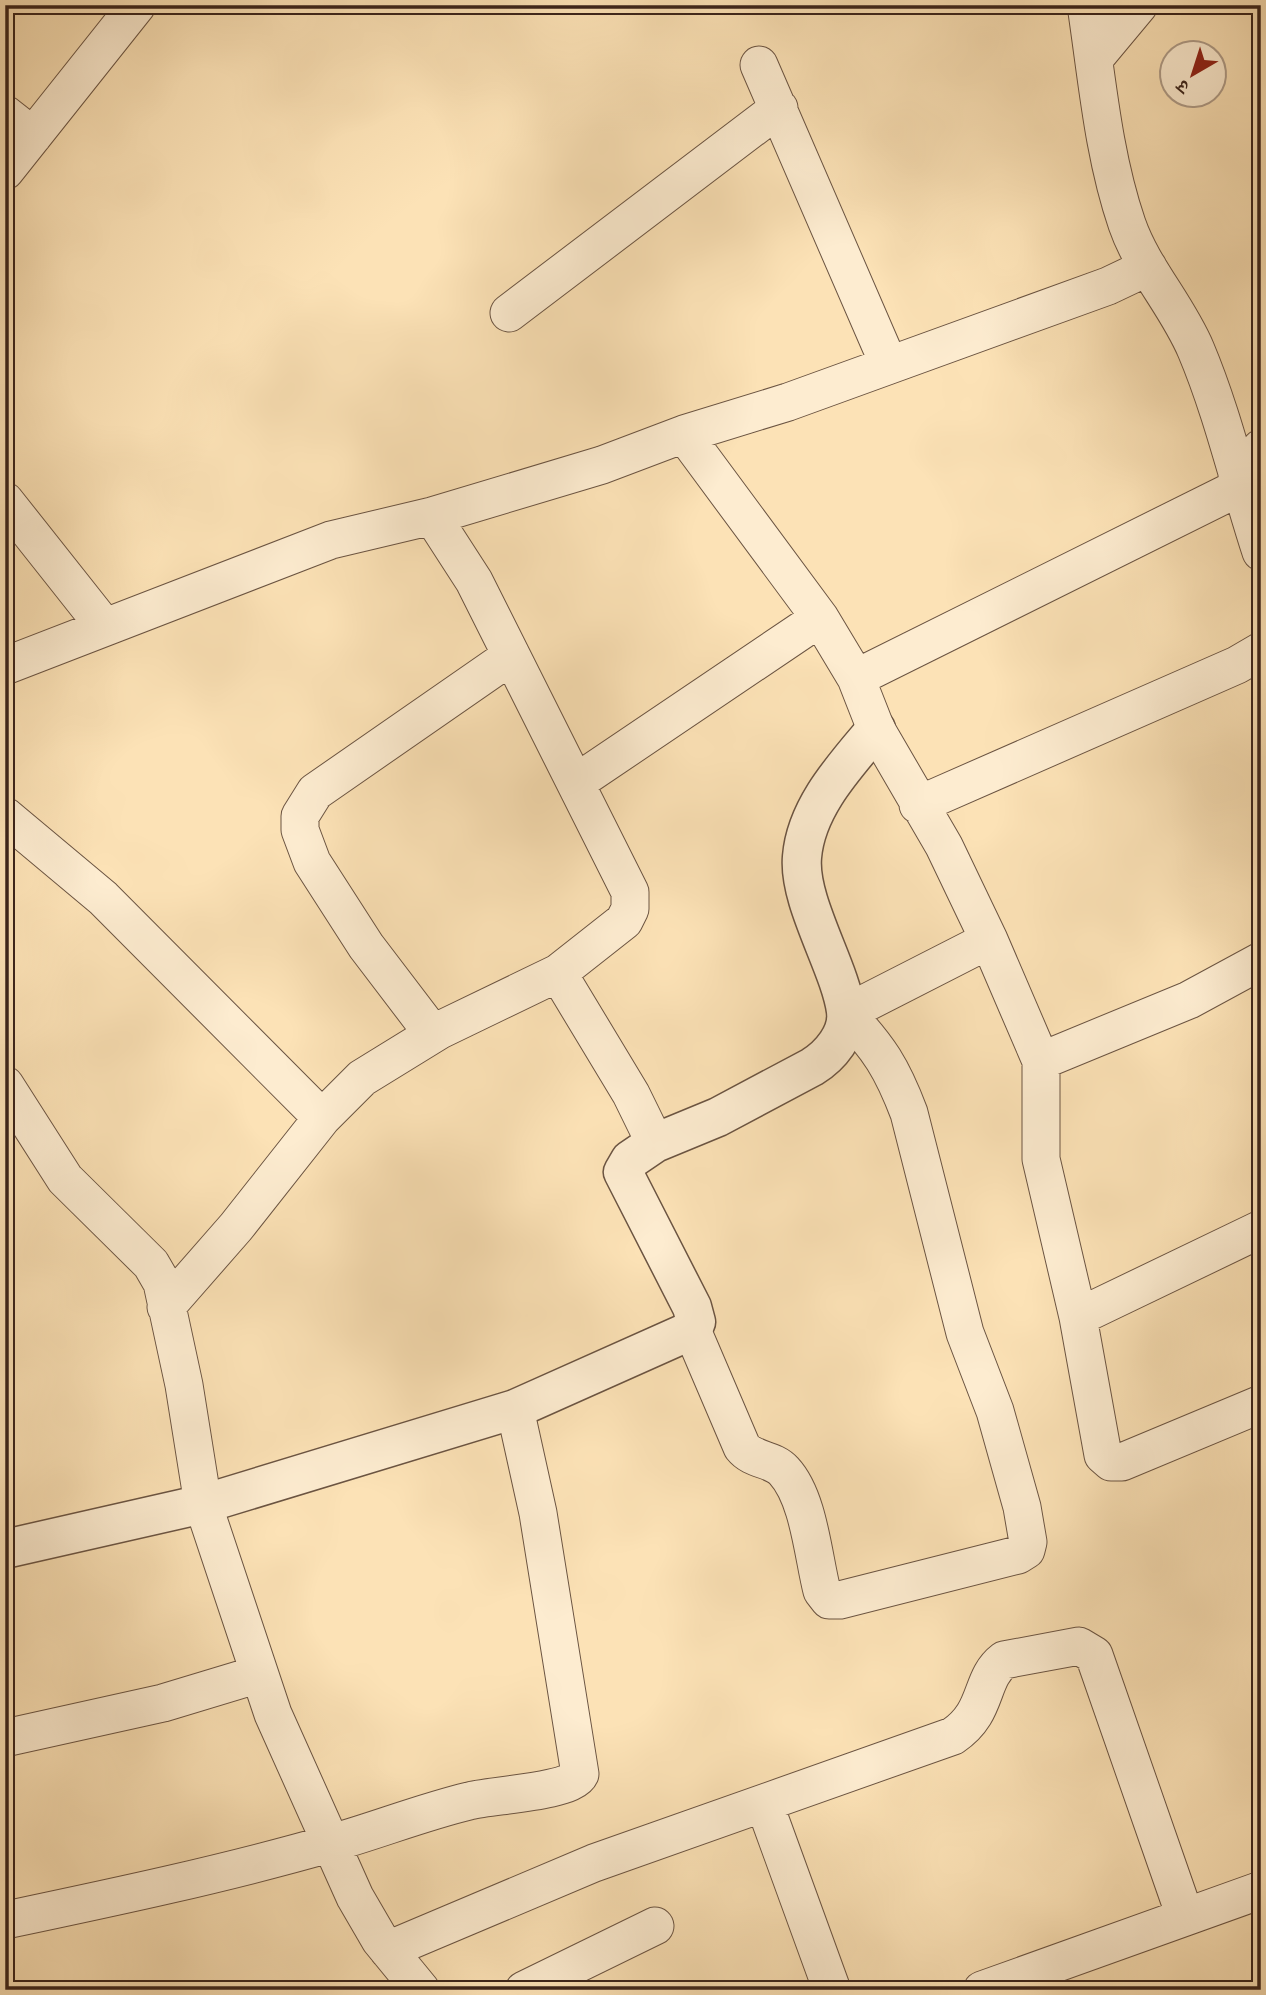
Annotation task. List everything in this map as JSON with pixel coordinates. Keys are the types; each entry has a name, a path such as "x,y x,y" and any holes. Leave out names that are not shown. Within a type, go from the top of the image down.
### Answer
{"street":[{"path":"5,171 19,125 137,5"},
{"path":"1086,5 1104,128 1120,200 1133,240 1178,313 1196,350 1261,552"},
{"path":"1094,59 1139,5"},
{"path":"759,65 889,365"},
{"path":"509,313 779,108"},
{"path":"5,666 331,540 432,516 602,465 684,434 788,402 1108,286 1148,267"},
{"path":"684,434 820,618 856,678 876,729 944,846 989,940 1041,1061 1041,1159 1078,1317 1098,1442 1103,1455 1111,1462 1135,1458 1261,1404"},
{"path":"856,678 1238,481 1261,448"},
{"path":"5,501 104,626"},
{"path":"166,1307 236,1227 322,1118 362,1078 433,1034 558,973 624,921 631,900 630,892 474,581 432,516"},
{"path":"577,782 820,618"},
{"path":"918,805 1237,665 1261,651"},
{"path":"433,1034 366,946 312,862 300,830 300,816 315,792 511,656"},
{"path":"876,729 845,766 818,807 807,828 801,859 809,898 846,1013 880,1050 897,1080 909,1114 965,1333 995,1411 1022,1507 1028,1542 1026,1550 1018,1555 840,1600 829,1600 822,1591 807,1522 791,1481 778,1465 752,1456 742,1447 692,1330 695,1322 692,1307 623,1172 630,1160 655,1143 718,1117 827,1059 838,1044 846,1013 989,940"},
{"path":"5,817 103,898 322,1118"},
{"path":"1041,1061 1189,1000 1261,961"},
{"path":"558,973 631,1094 655,1143"},
{"path":"5,1085 65,1179 151,1264 162,1283 184,1385 204,1504 258,1674 355,1897 388,1950 421,1990"},
{"path":"1078,1317 1261,1229"},
{"path":"5,1549 204,1504 515,1409 692,1330"},
{"path":"5,1920 174,1885 330,1844 470,1801 568,1785 579,1777 538,1513 515,1409"},
{"path":"388,1950 531,1887 953,1736 973,1720 992,1674 1003,1660 1079,1646 1094,1655 1185,1916"},
{"path":"5,1738 163,1703 258,1674"},
{"path":"764,1803 832,1990"},
{"path":"982,1990 1261,1890"},
{"path":"524,1990 655,1926"}]}
